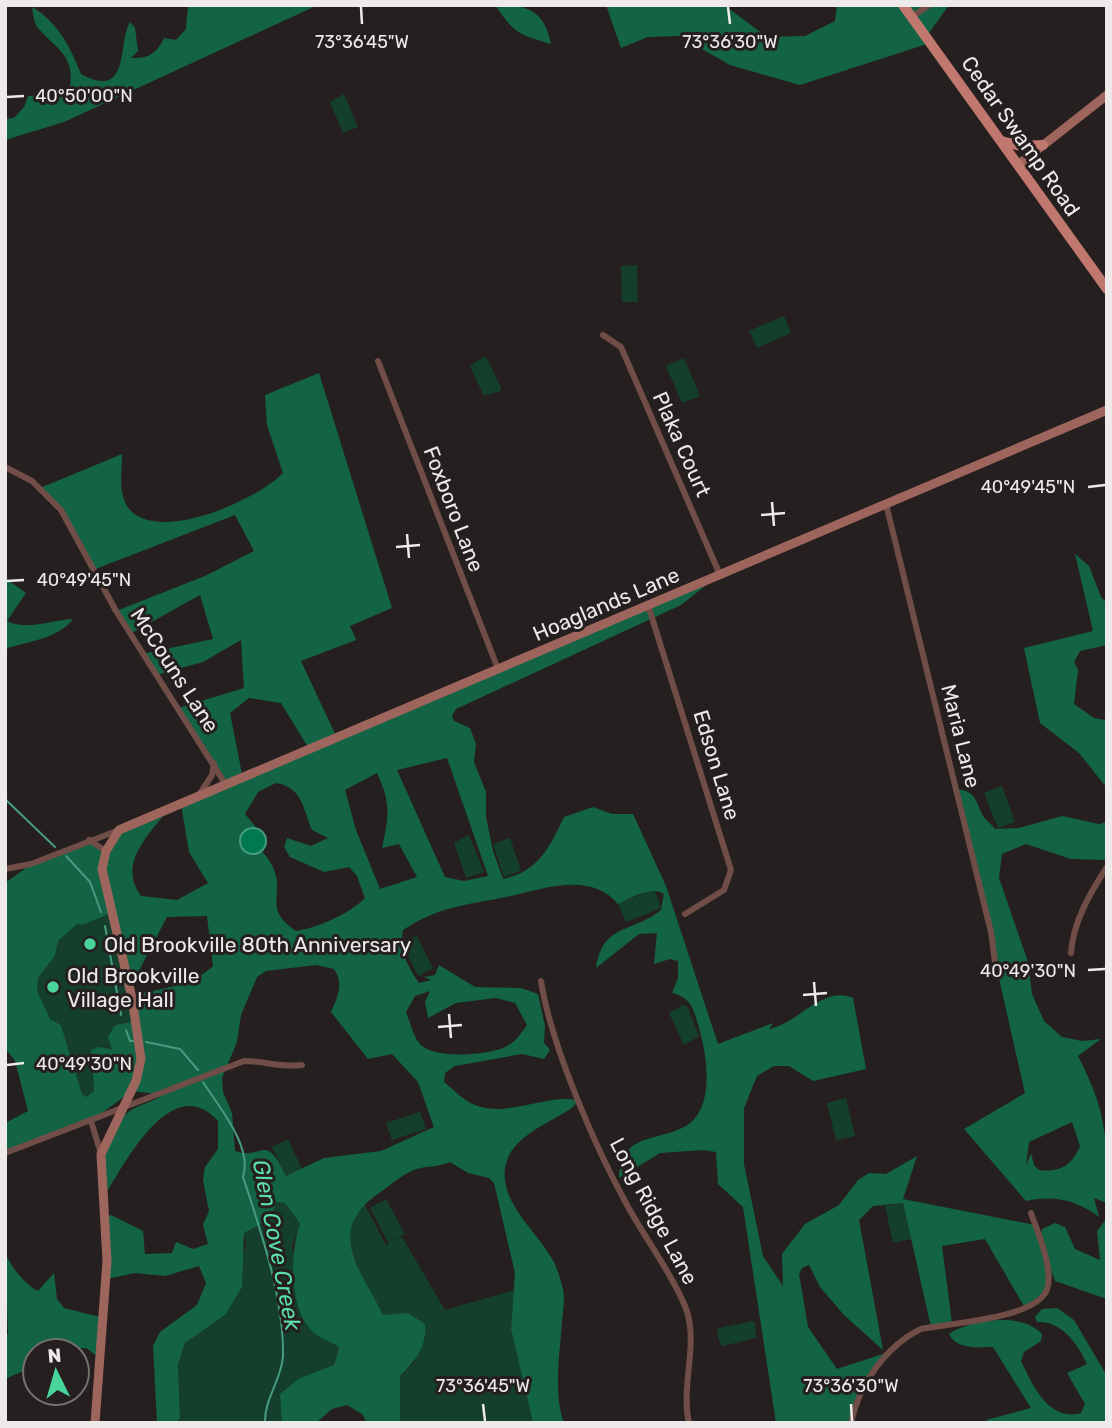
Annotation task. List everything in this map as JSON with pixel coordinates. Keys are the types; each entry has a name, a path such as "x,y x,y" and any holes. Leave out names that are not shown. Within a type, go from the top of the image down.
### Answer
{"main road":[{"name":"Cedar Swamp Road","path":"903,5 1107,289"},
{"path":"1001,140 1018,146 1043,145"}],"street":[{"path":"912,17 929,5"},
{"path":"1018,165 1107,95"},
{"name":"Plaka Court","path":"603,335 612,338 621,348 720,575"},
{"name":"Foxboro Lane","path":"378,361 498,670"},
{"name":"Hoaglands Lane","path":"119,830 1107,410"},
{"name":"McCouns Lane","path":"5,467 32,481 61,510 150,668 226,785"},
{"name":"Maria Lane","path":"886,504 991,932 997,977"},
{"name":"Edson Lane","path":"649,605 731,870 724,890 685,914"},
{"name":"McCouns Lane","path":"197,798 212,775 214,763"},
{"path":"5,869 24,866 119,830"},
{"path":"101,1154 136,1081 141,1059 123,951 104,883 106,851 119,830"},
{"path":"89,841 106,851"},
{"path":"1071,953 1074,932 1084,907 1107,867"},
{"name":"Long Ridge Lane","path":"541,981 562,1053 615,1182 637,1224 671,1273 685,1307 691,1343 685,1396 689,1423"},
{"path":"5,1153 244,1061 260,1061 288,1067 302,1065"},
{"path":"91,1121 101,1154 107,1270 95,1423"},
{"path":"851,1423 855,1408 878,1363 909,1335 921,1329 1011,1313 1042,1298 1047,1289 1048,1273 1031,1213"}],"shaded area":[{"path":"188,5 318,5 64,122 5,140 5,119 14,118 24,107 28,96 59,94 70,87 70,67 67,60 37,27 32,7 56,27 81,74 97,80 108,80 115,75 119,66 130,22 135,28 138,51 131,58 142,58 155,52 164,38 176,40 186,29"},
{"path":"495,5 516,6 532,11 544,23 551,44 518,32"},
{"path":"606,5 724,5 767,37 805,36 835,21 837,5 949,5 929,33 930,43 800,85 730,65 679,36 648,37 621,48"},
{"path":"344,94 358,127 343,133 330,102"},
{"path":"637,265 638,302 622,302 621,266"},
{"path":"784,316 791,333 757,348 749,331"},
{"path":"484,357 487,358 501,391 484,396 470,366"},
{"path":"684,358 700,396 682,403 666,366"},
{"path":"319,373 392,608 350,626 356,640 301,661 337,738 719,575 681,605 456,709 452,716 454,721 470,728 476,744 474,762 486,792 486,817 493,851 503,879 525,871 541,857 564,817 593,807 612,814 633,814 666,886 718,1044 773,1023 769,1030 781,1025 826,998 853,998 866,1069 813,1081 789,1066 774,1066 757,1076 744,1108 744,1164 763,1256 783,1286 782,1254 805,1224 839,1205 858,1180 869,1173 886,1174 917,1156 903,1199 1035,1225 1048,1273 1047,1289 1025,1308 985,1239 942,1246 952,1323 931,1327 903,1203 873,1206 859,1220 883,1350 844,1315 820,1287 809,1265 802,1268 799,1274 808,1327 837,1369 889,1352 869,1379 851,1423 776,1423 743,1207 718,1184 716,1152 703,1150 660,1153 619,1178 621,1164 633,1146 684,1127 701,1109 705,1096 706,1067 694,1010 684,998 672,993 678,978 678,961 670,959 654,964 657,933 639,934 596,968 605,943 620,931 650,918 661,910 664,894 647,892 618,904 595,888 568,885 455,907 430,915 403,930 402,945 408,964 419,983 431,980 424,977 435,975 439,965 475,987 521,988 538,994 545,1026 544,1043 550,1050 544,1059 522,1054 455,1066 445,1073 444,1082 467,1101 487,1108 513,1108 553,1100 578,1100 567,1111 522,1139 507,1160 505,1173 510,1198 551,1258 563,1289 558,1386 564,1423 533,1423 511,1329 515,1273 494,1183 489,1178 468,1173 450,1162 418,1168 398,1179 364,1206 354,1220 350,1235 357,1265 383,1315 408,1313 425,1324 419,1353 400,1376 400,1423 367,1423 362,1414 347,1405 332,1409 316,1423 282,1423 280,1394 300,1378 334,1365 339,1347 314,1333 304,1320 293,1278 294,1249 300,1224 285,1203 276,1202 271,1218 244,1233 242,1287 225,1315 185,1343 178,1365 180,1418 176,1423 157,1423 153,1346 160,1332 197,1305 206,1283 199,1266 165,1276 135,1273 107,1279 104,1218 111,1215 143,1231 145,1254 172,1253 176,1242 193,1249 208,1244 203,1225 209,1211 203,1180 205,1167 218,1149 218,1121 200,1108 183,1107 166,1114 136,1147 102,1200 103,1163 109,1137 115,1126 133,1109 163,1095 132,1091 91,1121 5,1153 5,1123 28,1111 15,1061 5,1048 5,883 33,863 89,840 106,852 120,830 169,809 138,850 132,872 134,884 141,896 177,900 208,883 189,852 181,804 227,787 178,708 244,688 241,640 203,662 156,675 142,654 213,639 200,595 130,634 116,611 205,576 254,551 235,515 93,570 71,527 40,488 122,454 121,484 124,499 131,511 146,519 165,522 186,520 232,505 253,495 283,473 267,425 265,395","holes":["249,698 281,703 309,749 243,779 230,713","447,758 488,876 464,881 445,877 397,770","377,773 385,793 387,810 382,848 399,844 417,877 380,889 356,830 345,790","276,783 291,789 300,800 312,830 328,838 311,846 287,838 284,847 290,857 324,872 349,867 357,876 365,898 333,919 296,931 286,923 277,909 274,870 261,850 267,840 245,814 258,792","112,913 130,988 167,917 207,916 213,966 185,983 132,995 136,1021 115,1025 108,1037 112,1049 98,1047 91,1050 94,1091 86,1097 82,1094 61,1025 50,1019 37,990 38,978 55,956 58,941 78,923 82,925","316,965 334,969 339,985 331,1012 368,1059 392,1054 418,1082 434,1127 381,1151 324,1158 286,1176 279,1162 268,1151 235,1151 232,1113 223,1092 222,1078 237,1042 241,1015 257,977 266,971","430,991 425,1002 428,1018 456,1003 496,998 515,1003 527,1025 514,1041 501,1049 476,1054 449,1054 436,1052 419,1043 406,1012 415,996"]},
{"path":"1075,554 1089,566 1101,597 1107,603 1107,645 1080,651 1074,662 1078,670 1074,704 1094,718 1105,720 1107,788 1079,753 1040,723 1024,648 1093,631"},
{"path":"5,578 26,593 7,621 31,625 73,619 67,626 51,635 5,649"},
{"path":"1002,786 1015,822 998,828 984,793"},
{"path":"956,789 972,794 983,816 995,829 1019,828 1062,816 1099,824 1107,822 1107,860 1071,859 1026,844 1002,854 999,878 1028,962 1032,994 1044,1021 1062,1037 1082,1041 1101,1039 1078,1056 1095,1094 1104,1127 1107,1203 1094,1198 1099,1217 1082,1206 1065,1200 1026,1201 964,1129 1025,1093","holes":["1072,1122 1080,1146 1069,1163 1059,1169 1039,1170 1034,1165 1031,1153 1026,1166 1029,1142"]},
{"path":"253,828 262,832 266,841 262,850 253,854 244,850 240,841 244,832"},
{"path":"469,835 484,872 466,878 454,843"},
{"path":"510,838 521,871 504,877 493,844"},
{"path":"654,889 661,908 626,922 618,904"},
{"path":"112,913 136,1021 114,1025 113,1049 104,1047 90,1054 94,1091 86,1097 82,1094 61,1025 50,1019 37,990 38,978 55,956 58,941 78,922 82,925"},
{"path":"417,936 433,968 418,976 402,943"},
{"path":"683,1005 687,1006 699,1036 684,1045 669,1013"},
{"path":"846,1098 855,1136 836,1140 827,1103"},
{"path":"420,1112 426,1129 392,1140 386,1123"},
{"path":"288,1139 302,1169 286,1176 272,1147"},
{"path":"386,1199 405,1234 392,1242 402,1237 445,1310 514,1290 511,1329 533,1423 400,1423 400,1376 415,1362 408,1313 383,1316 358,1267 350,1240 353,1217 365,1205 386,1245 389,1244 370,1208"},
{"path":"275,1202 285,1203 300,1224 292,1247 310,1329 339,1346 334,1365 300,1378 293,1423 176,1423 180,1418 178,1365 185,1343 225,1315 246,1246 244,1233"},
{"path":"903,1203 911,1239 893,1243 885,1206"},
{"path":"1107,1218 1107,1299 1055,1281 1041,1240 1042,1229 1055,1223 1065,1227 1075,1249 1100,1260 1097,1231"},
{"path":"5,1253 19,1275 38,1291 54,1273 57,1299 64,1308 104,1318 101,1359 91,1352 91,1337 21,1337 21,1372 5,1379 5,1335 8,1334"},
{"path":"1057,1308 1074,1320 1107,1376 1107,1422 987,1423 986,1420 1031,1408 993,1347 962,1345 949,1334 970,1325 997,1320 1010,1320 1033,1327 1042,1334 1041,1341 1024,1352 1021,1361 1031,1381 1051,1407 1070,1414 1081,1413 1085,1404 1067,1373 1087,1364 1068,1335 1054,1325 1037,1322 1035,1317 1042,1309"},
{"path":"755,1322 756,1338 723,1346 720,1343 717,1331 719,1328"}],"waterway":[{"name":"Glen Cove Creek","path":"5,799 55,847"},
{"name":"Glen Cove Creek","path":"66,856 90,882 101,912"},
{"name":"Glen Cove Creek","path":"105,926 121,1015"},
{"name":"Glen Cove Creek","path":"126,1030 130,1041 133,1041"},
{"name":"Glen Cove Creek","path":"146,1042 180,1049 198,1070"},
{"name":"Glen Cove Creek","path":"203,1082 239,1140 245,1165 243,1177 276,1289 283,1356 280,1373 267,1406 265,1423"}],"place":[{"name":"Old Brookville 80th Anniversary","path":"90,944"},
{"name":"Old Brookville Village Hall","path":"53,987"}]}
